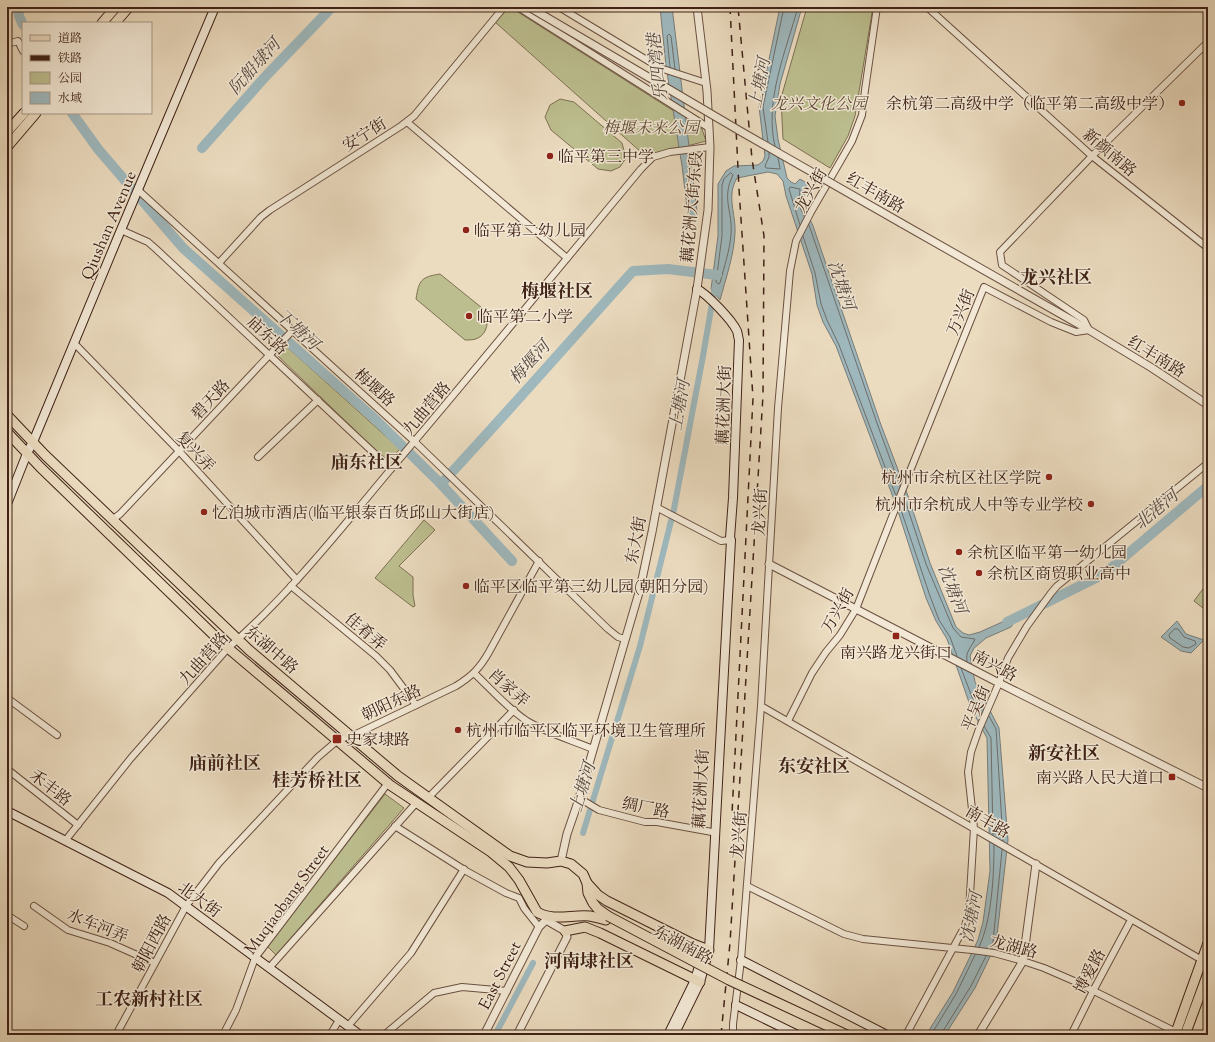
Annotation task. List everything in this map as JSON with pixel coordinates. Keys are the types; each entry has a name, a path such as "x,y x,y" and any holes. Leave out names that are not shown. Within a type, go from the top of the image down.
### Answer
{"main road":[{"path":"103,22 116,7"},
{"path":"116,22 129,7"},
{"name":"Qiushan Avenue","path":"7,504 215,7"},
{"path":"7,132 23,114"},
{"path":"7,147 35,114"},
{"name":"藕花洲大街","path":"699,290 721,311 736,330 739,340 733,498 712,832 707,949"},
{"name":"东湖中路","path":"7,414 45,455 237,639 398,776 510,856 527,862 547,863 561,861"},
{"name":"东湖中路","path":"7,432 25,458 40,467 228,648 390,785 490,852 509,868 519,880 537,912 546,917"},
{"name":"藕花洲大街","path":"674,1035 697,981 707,949 730,540"},
{"name":"北大街","path":"7,811 168,892 268,968 360,1035"},
{"path":"561,861 571,864 583,874 587,883 598,895 607,901 692,944 707,949"},
{"name":"东湖南路","path":"587,883 588,893 598,909 607,918 711,976 834,1035"},
{"name":"东湖南路","path":"546,917 563,918 591,916 607,918 729,980 847,1035"},
{"path":"566,934 585,927 600,932 697,981"},
{"path":"1178,1034 1208,943"},
{"path":"741,960 887,1035"},
{"path":"1178,1034 1208,972"},
{"name":"藕花洲大街","path":"668,1035 697,981"},
{"path":"736,1005 798,1035"}],"street":[{"name":"安宁街","path":"219,263 270,210 414,116 504,7"},
{"path":"518,7 631,77 670,104 709,128"},
{"name":"红丰南路","path":"529,7 740,131 1089,330 1152,368 1208,405"},
{"path":"559,7 660,68 706,83"},
{"name":"藕花洲大街东段","path":"697,7 706,83 710,147 708,210 702,252 699,290"},
{"name":"龙兴街","path":"733,1035 741,960 761,706 778,408 790,271 796,241 852,141 862,115 864,90 877,7"},
{"name":"新颜南路","path":"927,7 1092,156 1208,248"},
{"path":"7,44 18,41 22,49"},
{"path":"1089,330 1084,320 1002,265 1000,252 1092,156 1208,42"},
{"path":"407,122 567,258"},
{"name":"九曲营路","path":"65,841 131,758 228,648 297,580 652,157 670,152 710,147"},
{"name":"梅堰路","path":"138,190 414,441 608,628 618,637 625,639"},
{"name":"庙东路","path":"121,230 148,242 271,353 318,400 392,467"},
{"name":"万兴街","path":"788,721 812,673 826,652 840,636 856,609 984,287 1051,322 1076,332 1089,330"},
{"name":"东大街","path":"561,861 567,834 579,798 640,589 699,290"},
{"name":"碧天路","path":"112,520 120,514 293,330"},
{"name":"复兴弄","path":"74,343 179,451 297,580"},
{"path":"258,457 318,400"},
{"name":"平吴街","path":"906,1035 965,926 969,911 974,828 968,772 971,752 979,729 1000,683 1008,658 1030,622 1058,586 1208,462"},
{"path":"656,507 721,541 730,540"},
{"name":"朝阳东路","path":"186,906 220,863 318,758 338,740 350,736 456,686 474,673 481,666 538,561"},
{"name":"南兴路","path":"769,564 1208,788"},
{"name":"佳肴弄","path":"291,586 376,656 390,670 416,705"},
{"name":"肖家弄","path":"474,673 527,721 593,748"},
{"path":"7,698 57,735"},
{"name":"南丰路","path":"761,706 1202,960"},
{"path":"428,798 514,710"},
{"name":"禾丰路","path":"7,769 78,825"},
{"name":"Muqiaobang Street","path":"223,1035 236,1010 255,958 385,787"},
{"name":"绸厂路","path":"579,798 599,810 645,822 657,822 712,832"},
{"path":"268,968 416,802"},
{"path":"395,826 464,869 506,893 519,898 524,908 539,927"},
{"path":"978,1035 1023,961 1036,864"},
{"path":"348,1026 411,953 464,869"},
{"name":"龙湖路","path":"747,886 844,934 862,939 953,947 994,953 1044,968 1178,1034"},
{"name":"水车河弄","path":"34,906 68,930 110,943 155,964"},
{"name":"朝阳西路","path":"116,1035 186,906"},
{"path":"7,915 24,926"},
{"path":"517,1035 566,934 546,917"},
{"name":"East Street","path":"484,1035 539,927 546,917"},
{"name":"博爱路","path":"1071,1035 1131,920"},
{"path":"384,1035 434,993 462,987 507,991"},
{"path":"330,1035 340,1020"}],"green space":[{"name":"梅堰未来公园","path":"510,7 702,129 706,141 649,156 642,153 495,22"},
{"name":"龙兴文化公园","path":"807,7 873,7 855,116 848,136 830,168 783,139 781,98"},
{"path":"560,99 574,102 622,143 626,158 620,167 611,171 598,169 551,130 545,117 550,105"},
{"path":"440,274 487,312 486,330 478,338 474,340 465,340 416,299 418,288 422,280 429,276"},
{"path":"286,346 400,449 388,462 277,355"},
{"path":"424,520 435,530 399,566 413,577 413,595 415,606 413,607 375,578"},
{"path":"1208,582 1208,612 1194,601"},
{"path":"385,794 404,808 276,955 267,946"}],"water":[{"path":"660,7 672,7 697,212 696,220 690,221 666,66"},
{"path":"780,7 802,7 780,84 775,116 778,139 787,178 795,184 800,179 808,184 804,195 804,205 813,226 930,563 956,627 963,633 969,635 980,632 1020,614 1011,627 986,638 974,648 970,656 975,682 999,728 1008,840 996,944 975,988 945,1035 926,1035 953,992 978,940 983,922 990,871 987,738 971,708 947,639 936,621 926,598 896,505 836,346 823,322 817,305 812,274 786,196 783,181 777,174 768,172 737,178 732,192 735,226 733,250 720,300 711,289 718,236 718,184 726,171 734,166 758,165 763,161 765,156 759,107"},
{"path":"1177,621 1186,634 1204,640 1191,653 1181,651 1161,637"}],"waterway":[{"name":"下塘河","path":"18,7 19,16 22,23"},
{"name":"阮船埭河","path":"202,148 265,77 332,7"},
{"name":"下塘河","path":"73,114 98,149 183,248 375,419 441,484 512,561"},
{"name":"梅堰河","path":"441,484 633,271 668,269 717,275"},
{"name":"上塘河","path":"583,833 640,646 674,509 715,286"},
{"name":"北港河","path":"1007,622 1104,574 1208,486"},
{"name":"上塘河","path":"495,1035 533,963"}],"railway":[{"path":"730,7 739,189 753,398 732,814"},
{"path":"721,1035 730,943 763,395 764,236 752,159 738,7"}],"place":[{"name":"余杭第二高级中学（临平第二高级中学）","path":"1182,103"},
{"name":"临平第三中学","path":"550,156"},
{"name":"临平第二幼儿园","path":"466,230"},
{"name":"临平第二小学","path":"469,316"},
{"name":"杭州市余杭区社区学院","path":"1049,477"},
{"name":"杭州市余杭成人中等专业学校","path":"1091,504"},
{"name":"忆泊城市酒店(临平银泰百货邱山大街店)","path":"204,512"},
{"name":"余杭区临平第一幼儿园","path":"959,552"},
{"name":"余杭区商贸职业高中","path":"979,573"},
{"name":"临平区临平第三幼儿园(朝阳分园)","path":"466,586"},
{"name":"南兴路龙兴街口","path":"896,636"},
{"name":"杭州市临平区临平环境卫生管理所","path":"458,730"},
{"name":"史家埭路","path":"337,739"},
{"name":"南兴路人民大道口","path":"1172,777"}],"district":[{"name":"龙兴社区","path":"1056,277"},
{"name":"梅堰社区","path":"557,291"},
{"name":"庙东社区","path":"367,462"},
{"name":"新安社区","path":"1064,753"},
{"name":"庙前社区","path":"225,763"},
{"name":"东安社区","path":"814,766"},
{"name":"桂芳桥社区","path":"317,780"},
{"name":"河南埭社区","path":"589,961"},
{"name":"工农新村社区","path":"149,999"}],"water label":[{"name":"乐四湾港","path":"657,67"},
{"name":"沈塘河","path":"842,285"},
{"name":"沈塘河","path":"953,589"},
{"name":"沈塘河","path":"971,917"}]}
